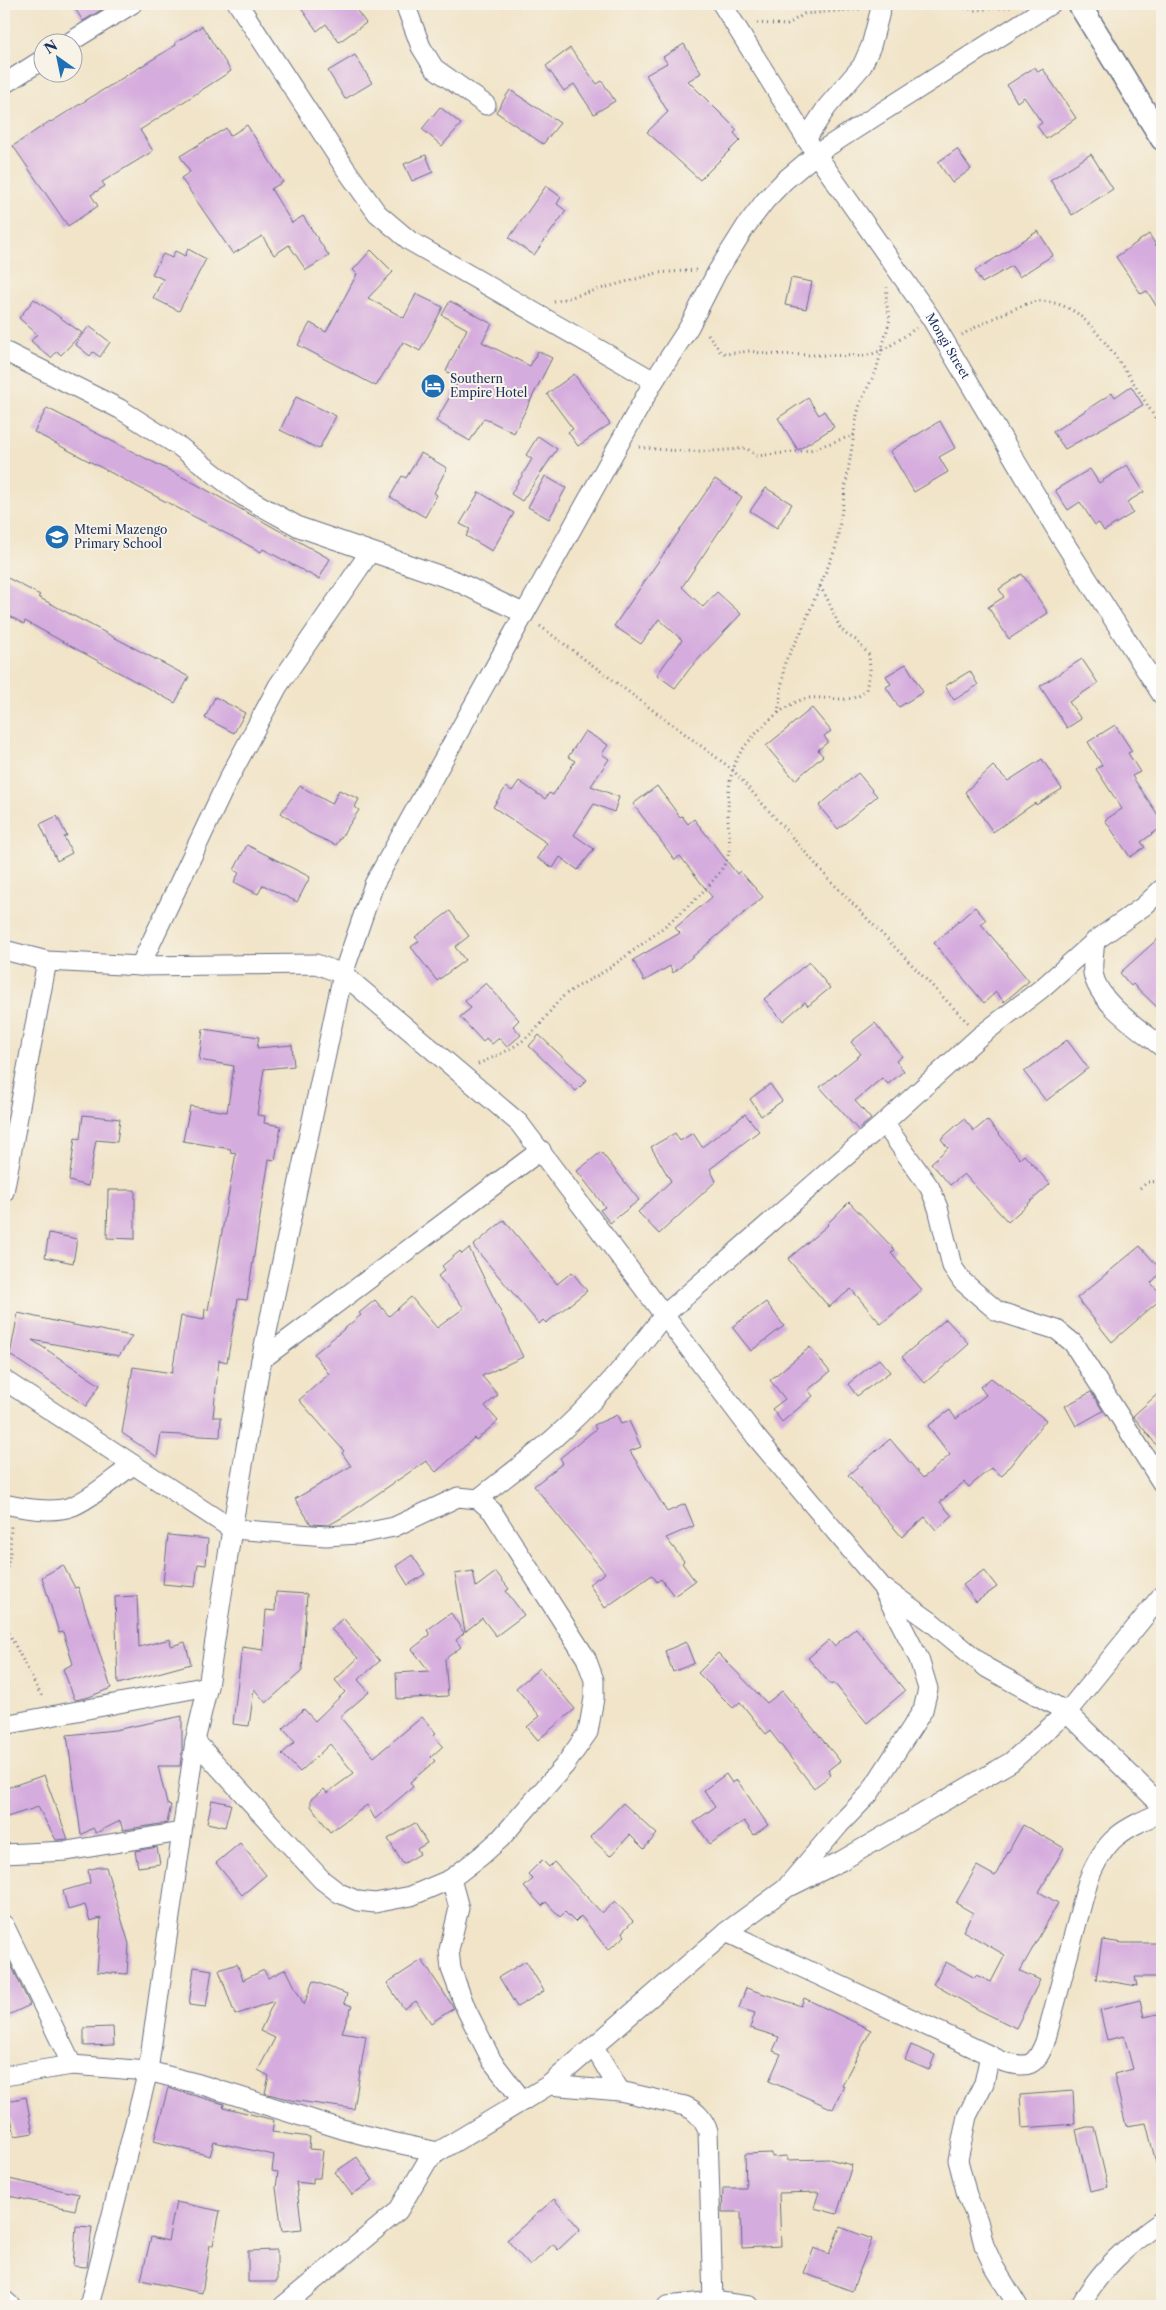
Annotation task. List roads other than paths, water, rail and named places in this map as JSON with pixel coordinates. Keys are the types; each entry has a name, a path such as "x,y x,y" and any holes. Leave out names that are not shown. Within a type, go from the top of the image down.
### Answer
{"street":[{"path":"82,35 132,4"},
{"path":"238,4 345,168 377,213 410,241 654,381"},
{"path":"405,4 421,47 434,68 486,105"},
{"path":"1079,4 1162,139"},
{"path":"89,2306 148,2071 195,1741 208,1686 232,1529 261,1360 343,974 374,884 523,613 654,381 688,327 717,272 765,201 811,147 827,107 862,66 871,46 882,6"},
{"path":"811,147 1048,6"},
{"name":"Mongi Street","path":"726,12 811,147 931,318 1060,536 1162,695"},
{"path":"4,84 32,66"},
{"path":"4,350 120,409 180,447 243,496 299,527 456,581 523,613"},
{"path":"140,966 228,780 278,686 370,552"},
{"path":"478,1499 554,1438 608,1384 640,1347 664,1315 884,1124 980,1036 1041,989 1095,941 1144,906 1162,889"},
{"path":"1095,941 1093,972 1099,989 1122,1015 1162,1047"},
{"path":"4,950 47,961 140,966 316,964 343,974 519,1123 756,1437 882,1587 920,1659 928,1689 923,1710 869,1794 839,1825 785,1889"},
{"path":"4,1192 47,961"},
{"path":"884,1124 930,1188 938,1208 952,1266 962,1281 997,1311 1057,1330 1073,1342 1162,1483"},
{"path":"261,1360 541,1150"},
{"path":"4,1380 232,1529 326,1536 358,1534 394,1527 458,1497 478,1499 492,1511 586,1658 594,1680 594,1698 588,1732 565,1765 500,1839 451,1879 411,1896 375,1902 358,1901 339,1893 322,1880 195,1741"},
{"path":"10,1505 54,1509 71,1507 133,1465"},
{"path":"882,1587 930,1621 987,1668 1067,1712 1162,1806"},
{"path":"283,2306 398,2211 428,2160 438,2152 549,2085 726,1932 785,1889 841,1861 1011,1762 1067,1712 1162,1595"},
{"path":"4,1725 208,1686"},
{"path":"726,1932 1004,2062 1020,2066 1031,2064 1038,2058 1045,2042 1088,1882 1097,1858 1109,1842 1126,1830 1162,1812"},
{"path":"4,1854 68,1851 181,1832"},
{"path":"451,1879 459,1908 449,1950 451,1969 466,2009 492,2061 523,2101"},
{"path":"4,1926 72,2065"},
{"path":"594,2047 620,2091"},
{"path":"990,2055 984,2083 968,2116 958,2160 967,2195 978,2221 984,2245 994,2267 1018,2306"},
{"path":"4,2076 72,2065 148,2071 199,2084 387,2141 438,2152"},
{"path":"549,2085 620,2091 685,2106 694,2110 704,2121 708,2131 713,2301"},
{"path":"1080,2306 1088,2290 1111,2263 1139,2237 1162,2221"},
{"path":"4,2300 11,2306"},
{"path":"667,2306 713,2301 749,2306"}],"place":[{"name":"Southern Empire Hotel","path":"433,386"},
{"name":"Mtemi Mazengo Primary School","path":"57,537"}]}
